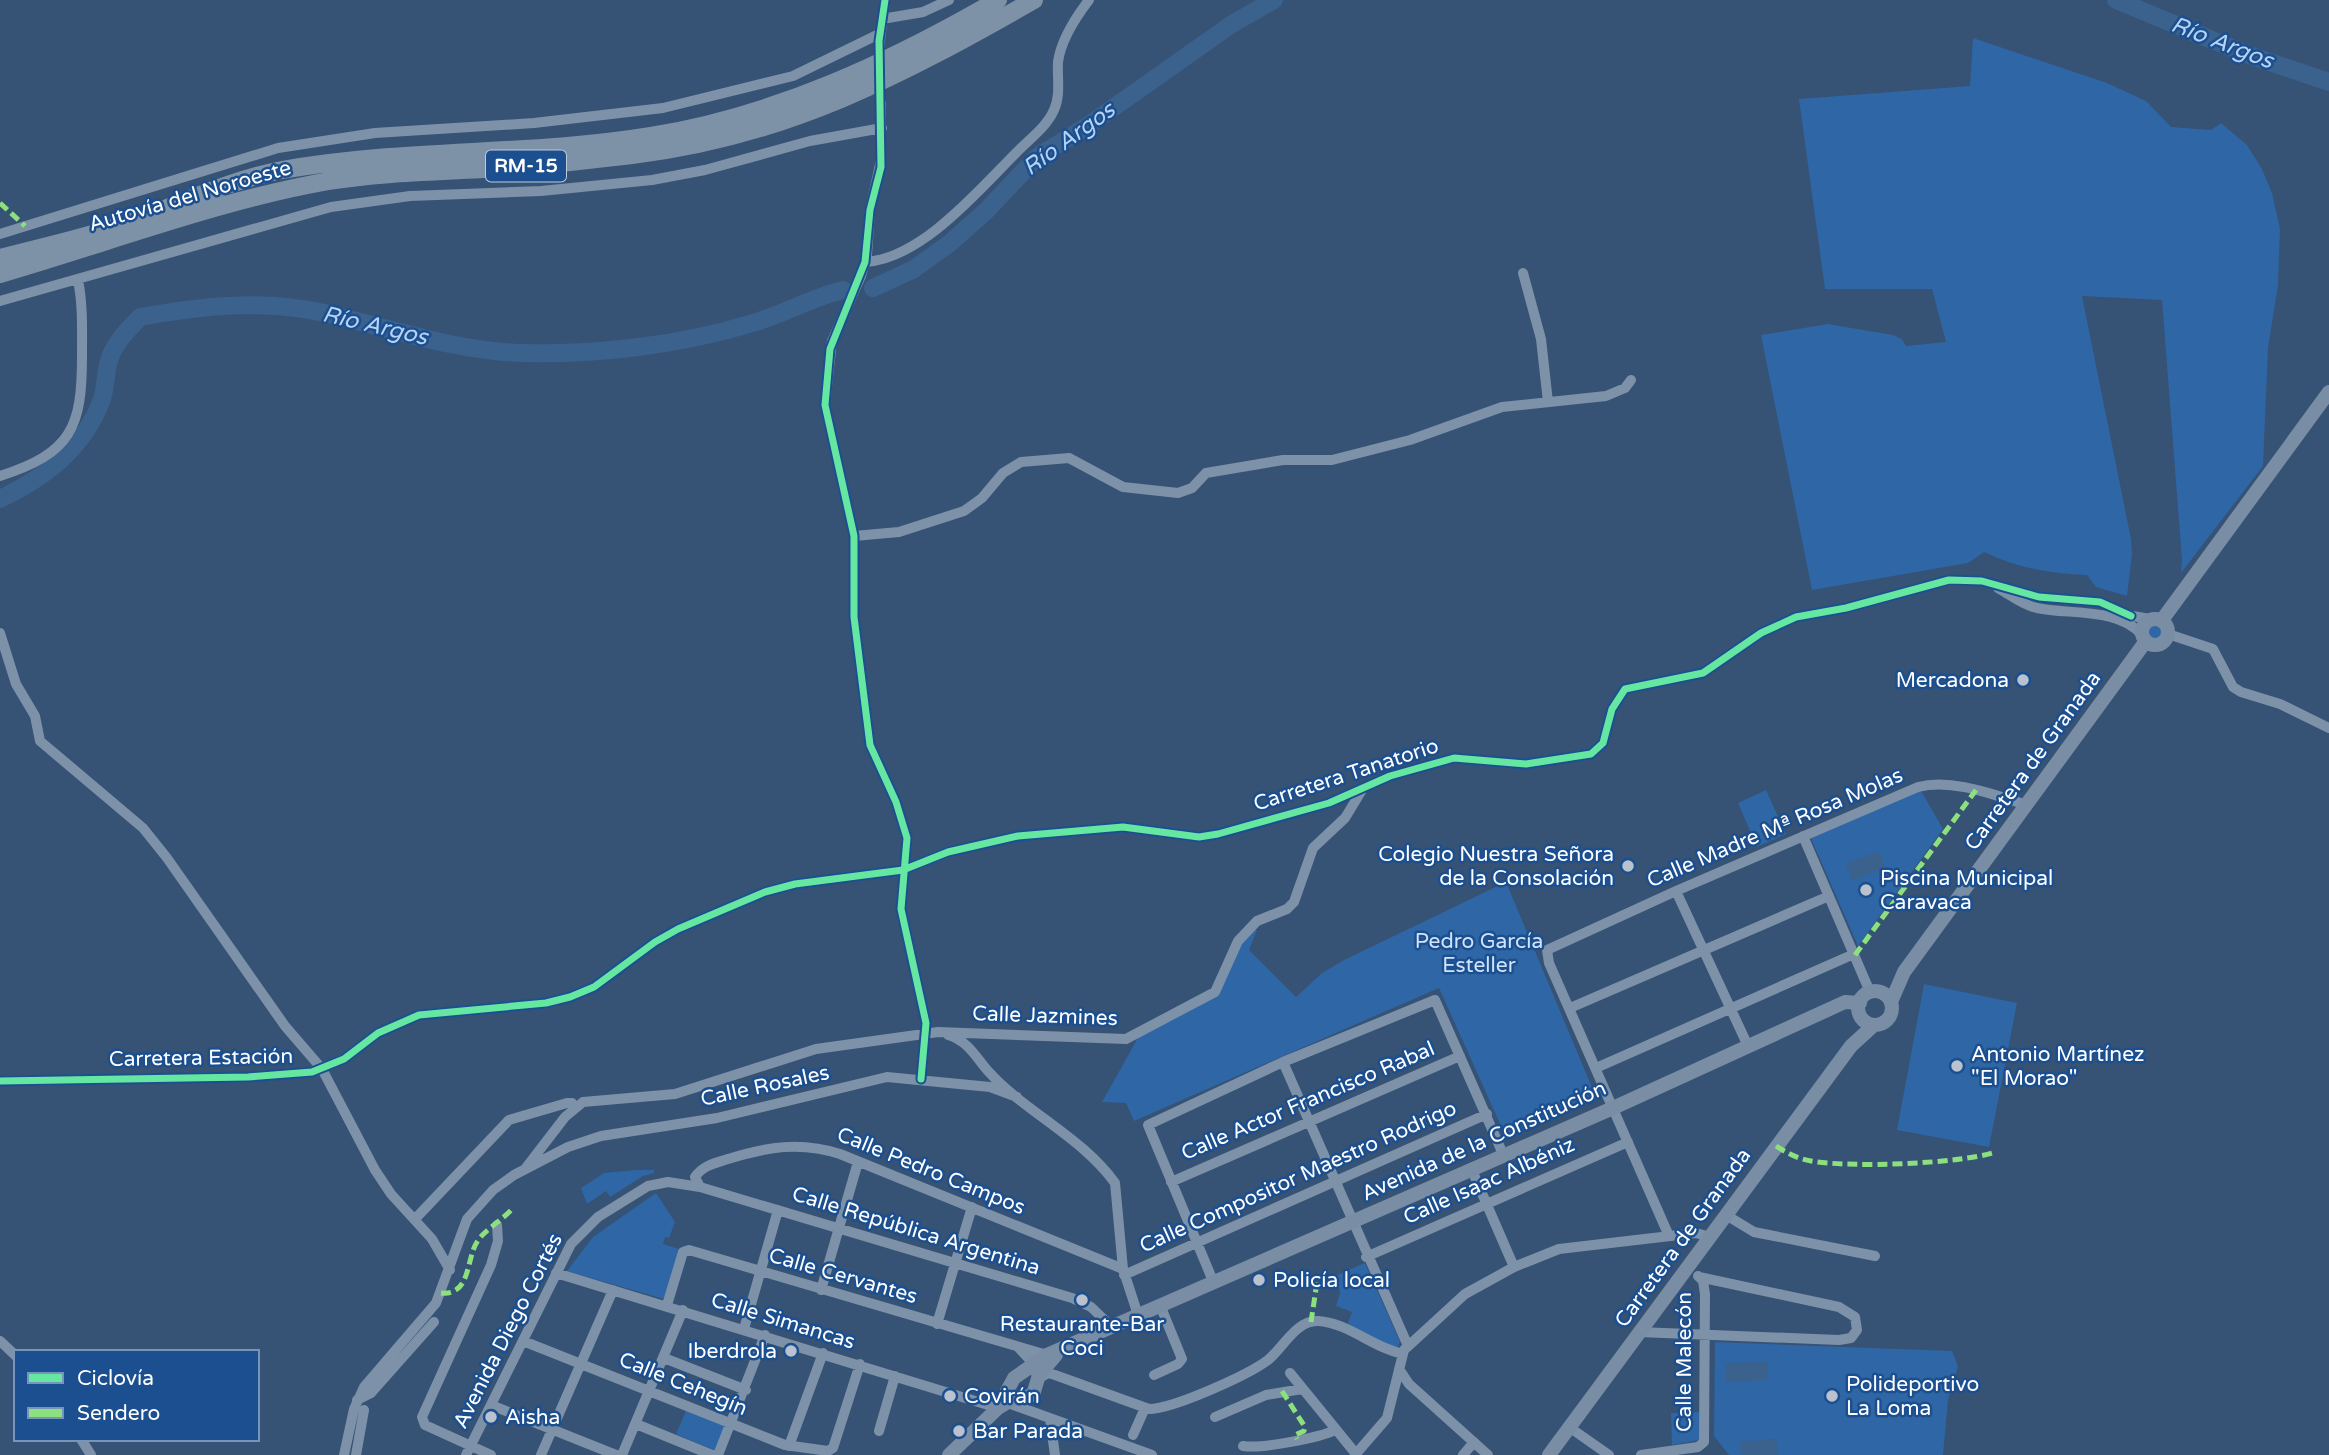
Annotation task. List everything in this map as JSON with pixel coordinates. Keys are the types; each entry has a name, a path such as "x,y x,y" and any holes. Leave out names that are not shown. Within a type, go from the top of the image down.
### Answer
{"highway":[{"name":"Autovía del Noroeste","path":"0,258 113,228 184,200 280,171 388,156 533,148 651,136 775,107 874,67 998,0"},
{"name":"Autovía del Noroeste","path":"0,274 271,192 387,173 513,167 635,155 759,130 822,109 887,81 1034,0"}],"main road":[{"name":"Carretera de Granada","path":"1549,1455 1639,1332 1693,1272 1710,1237 1868,1022 1889,1018 1869,998 1905,972 2144,638 2142,628 2160,625 2328,394"},
{"path":"2144,638 2157,644 2160,625"},
{"path":"1868,1022 1869,998"},
{"name":"Avenida de la Constitución","path":"1016,1406 1015,1378 1032,1362 1613,1108 1748,1046 1869,998"},
{"path":"949,1455 961,1450 1033,1395 1042,1369 1053,1353"},
{"path":"1016,1406 1011,1391 1015,1378 1029,1374 1037,1381"}],"street":[{"path":"879,49 885,0"},
{"path":"882,19 923,12 949,0"},
{"path":"865,262 892,257 938,226 980,192 1047,122 1058,100 1058,61 1063,43 1089,0"},
{"path":"0,233 278,149 375,133 547,122 663,108 793,76 879,34"},
{"path":"881,103 881,160 870,210 865,262 832,341 825,392 827,425 854,536 854,617 870,745 896,802 907,838 901,909 925,1028 921,1079"},
{"path":"0,302 331,207 410,196 541,191 652,180 705,170 810,141 882,128"},
{"path":"1523,273 1541,339 1548,402"},
{"path":"0,476 19,471 51,451 74,427 82,398 83,325 78,280"},
{"path":"854,536 899,532 956,514 982,498 1010,468 1034,460 1069,458 1123,486 1178,493 1192,488 1206,473 1292,459 1332,460 1410,440 1502,407 1606,396 1625,388 1631,380"},
{"name":"Carretera Tanatorio","path":"903,870 948,852 1017,836 1123,827 1199,837 1218,835 1362,790 1390,776 1454,758 1526,764 1583,757 1598,750 1603,743 1612,709 1625,690 1703,673 1752,638 1783,622 1949,580 1961,578 1992,584"},
{"path":"1992,584 2039,597 2101,602 2160,625 2213,649 2233,687 2241,692 2280,704 2329,728"},
{"path":"1992,584 2031,607 2066,612"},
{"path":"2015,590 2032,600 2058,605 2071,621 2093,608 2131,615"},
{"path":"2081,613 2113,619 2144,638"},
{"path":"0,634 16,684 35,716 40,741 143,828 285,1026 322,1069 375,1170 391,1194 432,1239 450,1270"},
{"name":"Calle Madre Mª Rosa Molas","path":"1570,1008 1546,952 1676,891 1928,785 1976,790 2027,805"},
{"name":"Calle Jazmines","path":"415,1219 509,1120 568,1102 572,1103 574,1108 594,1100 675,1094 816,1049 925,1028 938,1032 1126,1039 1210,996 1217,988 1238,941 1257,921 1287,909 1294,902 1313,848 1345,818 1362,790"},
{"path":"1803,836 1854,954 1869,998"},
{"name":"Carretera Estación","path":"0,1081 283,1076 322,1069 344,1059 378,1033 419,1015 546,1003 570,997 594,987 655,942 678,929 765,892 803,882 903,870"},
{"path":"1676,891 1748,1046"},
{"path":"1669,1236 1570,1008 1829,896"},
{"path":"1596,1068 1854,954"},
{"path":"1213,1282 1148,1125 1283,1062 1435,1000 1503,1154"},
{"path":"938,1032 960,1040 988,1072 1079,1147 1115,1183 1124,1272 1138,1315"},
{"path":"973,1052 974,1032"},
{"name":"Calle Actor Francisco Rabal","path":"1171,1182 1460,1056"},
{"path":"1283,1062 1405,1350"},
{"path":"981,1086 990,1078 988,1072"},
{"name":"Calle Rosales","path":"524,1169 568,1147 601,1136 717,1118 887,1077 981,1086 1017,1097"},
{"path":"344,1455 357,1400 364,1387 431,1310 450,1270 467,1219 493,1190 524,1169 574,1108"},
{"name":"Calle Compositor Maestro Rodrigo","path":"1124,1272 1336,1183 1487,1114"},
{"name":"Calle Isaac Albéniz","path":"1366,1257 1628,1142"},
{"name":"Calle Pedro Campos","path":"700,1187 695,1177 705,1167 778,1146 812,1146 972,1207 1124,1272"},
{"path":"821,1290 858,1162"},
{"path":"1471,1168 1514,1267"},
{"name":"Avenida Diego Cortés","path":"468,1451 556,1273 578,1237 598,1217 631,1195 659,1182 700,1187"},
{"name":"Calle República Argentina","path":"700,1187 1072,1298 1091,1307 1112,1327"},
{"path":"937,1324 972,1207"},
{"path":"744,1329 778,1210"},
{"path":"1726,1215 1754,1232 1875,1256"},
{"path":"491,1455 468,1451 425,1425 422,1417 491,1265 498,1241 498,1225"},
{"path":"1290,1373 1355,1454 1383,1426 1405,1350 1465,1294 1514,1267 1559,1250 1696,1233 1710,1237"},
{"name":"Calle Cervantes","path":"667,1305 687,1250 1018,1347 1053,1353"},
{"path":"1639,1332 1847,1340 1854,1335 1857,1326 1852,1313 1839,1307 1709,1284 1693,1272"},
{"name":"Calle Simancas","path":"556,1273 895,1376 1016,1406 1152,1455"},
{"name":"Calle Malecón","path":"1641,1455 1698,1447 1704,1442 1705,1335 1709,1284"},
{"path":"541,1455 613,1290"},
{"path":"1153,1375 1178,1364 1182,1359 1160,1306"},
{"path":"491,1405 619,1455 636,1424 683,1310"},
{"path":"357,1400 371,1393 434,1322"},
{"path":"1018,1347 1032,1362 1037,1381 1048,1373 1145,1408 1164,1407 1256,1367 1268,1359 1297,1330 1311,1322 1342,1326 1391,1352 1405,1350"},
{"path":"718,1455 746,1390 765,1335"},
{"path":"0,1341 14,1354"},
{"name":"Calle Cehegín","path":"523,1341 789,1446 831,1450 860,1364"},
{"path":"789,1446 823,1353"},
{"path":"664,1358 746,1390"},
{"path":"1399,1369 1409,1384 1489,1455"},
{"path":"879,1430 895,1376"},
{"path":"1215,1417 1266,1395 1302,1389"},
{"path":"1133,1435 1145,1408"},
{"path":"356,1455 365,1410"},
{"path":"1050,1419 1055,1455"},
{"path":"636,1424 712,1455"},
{"path":"1569,1427 1609,1455"},
{"path":"1243,1446 1260,1447 1320,1436 1335,1430"},
{"path":"1463,1455 1474,1442"}],"green space":[{"path":"1973,38 2107,83 2146,101 2171,127 2211,130 2221,123 2247,145 2262,169 2272,193 2280,229 2278,285 2268,348 2263,466 2181,573 2162,300 2082,296 2131,539 2127,596 2096,587 2087,575 2034,569 1984,552 1968,563 1812,590 1761,335 1828,324 1893,335 1902,339 1906,346 1946,342 1932,289 1825,289 1799,99 1970,86"},
{"path":"2151,621 2159,621 2165,631 2159,641 2151,641 2145,635 2145,627"},
{"name":"Piscina Municipal Caravaca","path":"1919,787 1943,829 1858,946 1809,834"},
{"path":"1766,790 1786,834 1757,847 1738,803"},
{"name":"Pedro García Esteller","path":"1506,882 1596,1097 1506,1137 1439,988 1134,1121 1126,1103 1102,1102 1139,1036 1203,1003 1251,929 1257,930 1249,950 1296,997 1322,973 1344,960"},
{"name":"Antonio Martínez \"El Morao\"","path":"1924,984 2017,1003 1989,1147 1897,1130"},
{"path":"654,1170 654,1173 643,1176 610,1197 606,1191 587,1204 581,1188 604,1173"},
{"path":"656,1193 675,1222 669,1238 665,1237 663,1244 679,1249 664,1299 567,1271 593,1237"},
{"path":"1365,1263 1400,1342 1397,1349 1347,1326 1352,1312 1336,1306 1340,1293 1337,1275"},
{"name":"Polideportivo La Loma","path":"1715,1342 1952,1351 1958,1366 1948,1400 1943,1455 1729,1455 1714,1436"},
{"path":"686,1411 725,1426 716,1451 676,1434"},
{"path":"1699,1412 1699,1440 1672,1445 1671,1413"}],"shaded area":[{"path":"1879,851 1885,867 1852,881 1846,864"},
{"path":"1767,1362 1768,1380 1725,1382 1725,1363"},
{"path":"1776,1439 1778,1455 1741,1455 1740,1442"}],"waterway":[{"name":"Río Argos","path":"873,288 914,269 950,243 986,211 1037,157 1086,127 1232,24 1274,0"},
{"name":"Río Argos","path":"2116,0 2246,54 2329,82"},
{"name":"Río Argos","path":"0,499 48,471 85,432 102,399 114,348 140,317 209,307 278,306 324,313 472,348 522,353 580,352 668,343 725,331 843,290"}],"marked path":[{"path":"0,203 25,226"},
{"path":"1855,955 1976,790"},
{"path":"1776,1146 1806,1160 1851,1164 1931,1162 1996,1152"},
{"path":"441,1293 458,1289 463,1283 477,1242 514,1207"},
{"path":"1311,1322 1317,1282"},
{"path":"1282,1391 1305,1427 1304,1431 1295,1435 1297,1439"}],"cycle path":[{"path":"885,0 879,41 881,167 870,210 865,262 830,349 825,405 854,536 854,617 870,745 896,802 907,838 901,909 926,1023 921,1079"},
{"path":"0,1081 248,1077 312,1072 344,1059 378,1033 419,1015 546,1003 570,997 594,987 655,942 678,929 765,892 795,884 903,870 948,852 1018,836 1123,827 1199,837 1218,834 1329,803 1390,776 1454,758 1526,764 1591,754 1603,743 1612,709 1625,689 1703,673 1761,633 1796,617 1846,608 1949,580 1982,581 2039,597 2100,602 2131,616"}],"place":[{"name":"Mercadona","path":"2023,680"},
{"name":"Colegio Nuestra Señora de la Consolación","path":"1628,866"},
{"name":"Piscina Municipal Caravaca","path":"1866,890"},
{"name":"Antonio Martínez \"El Morao\"","path":"1957,1066"},
{"name":"Policía local","path":"1259,1280"},
{"name":"Restaurante-Bar Coci","path":"1082,1300"},
{"name":"Iberdrola","path":"791,1351"},
{"name":"Covirán","path":"950,1396"},
{"name":"Polideportivo La Loma","path":"1832,1396"},
{"name":"Aisha","path":"491,1417"},
{"name":"Bar Parada","path":"959,1431"}]}
